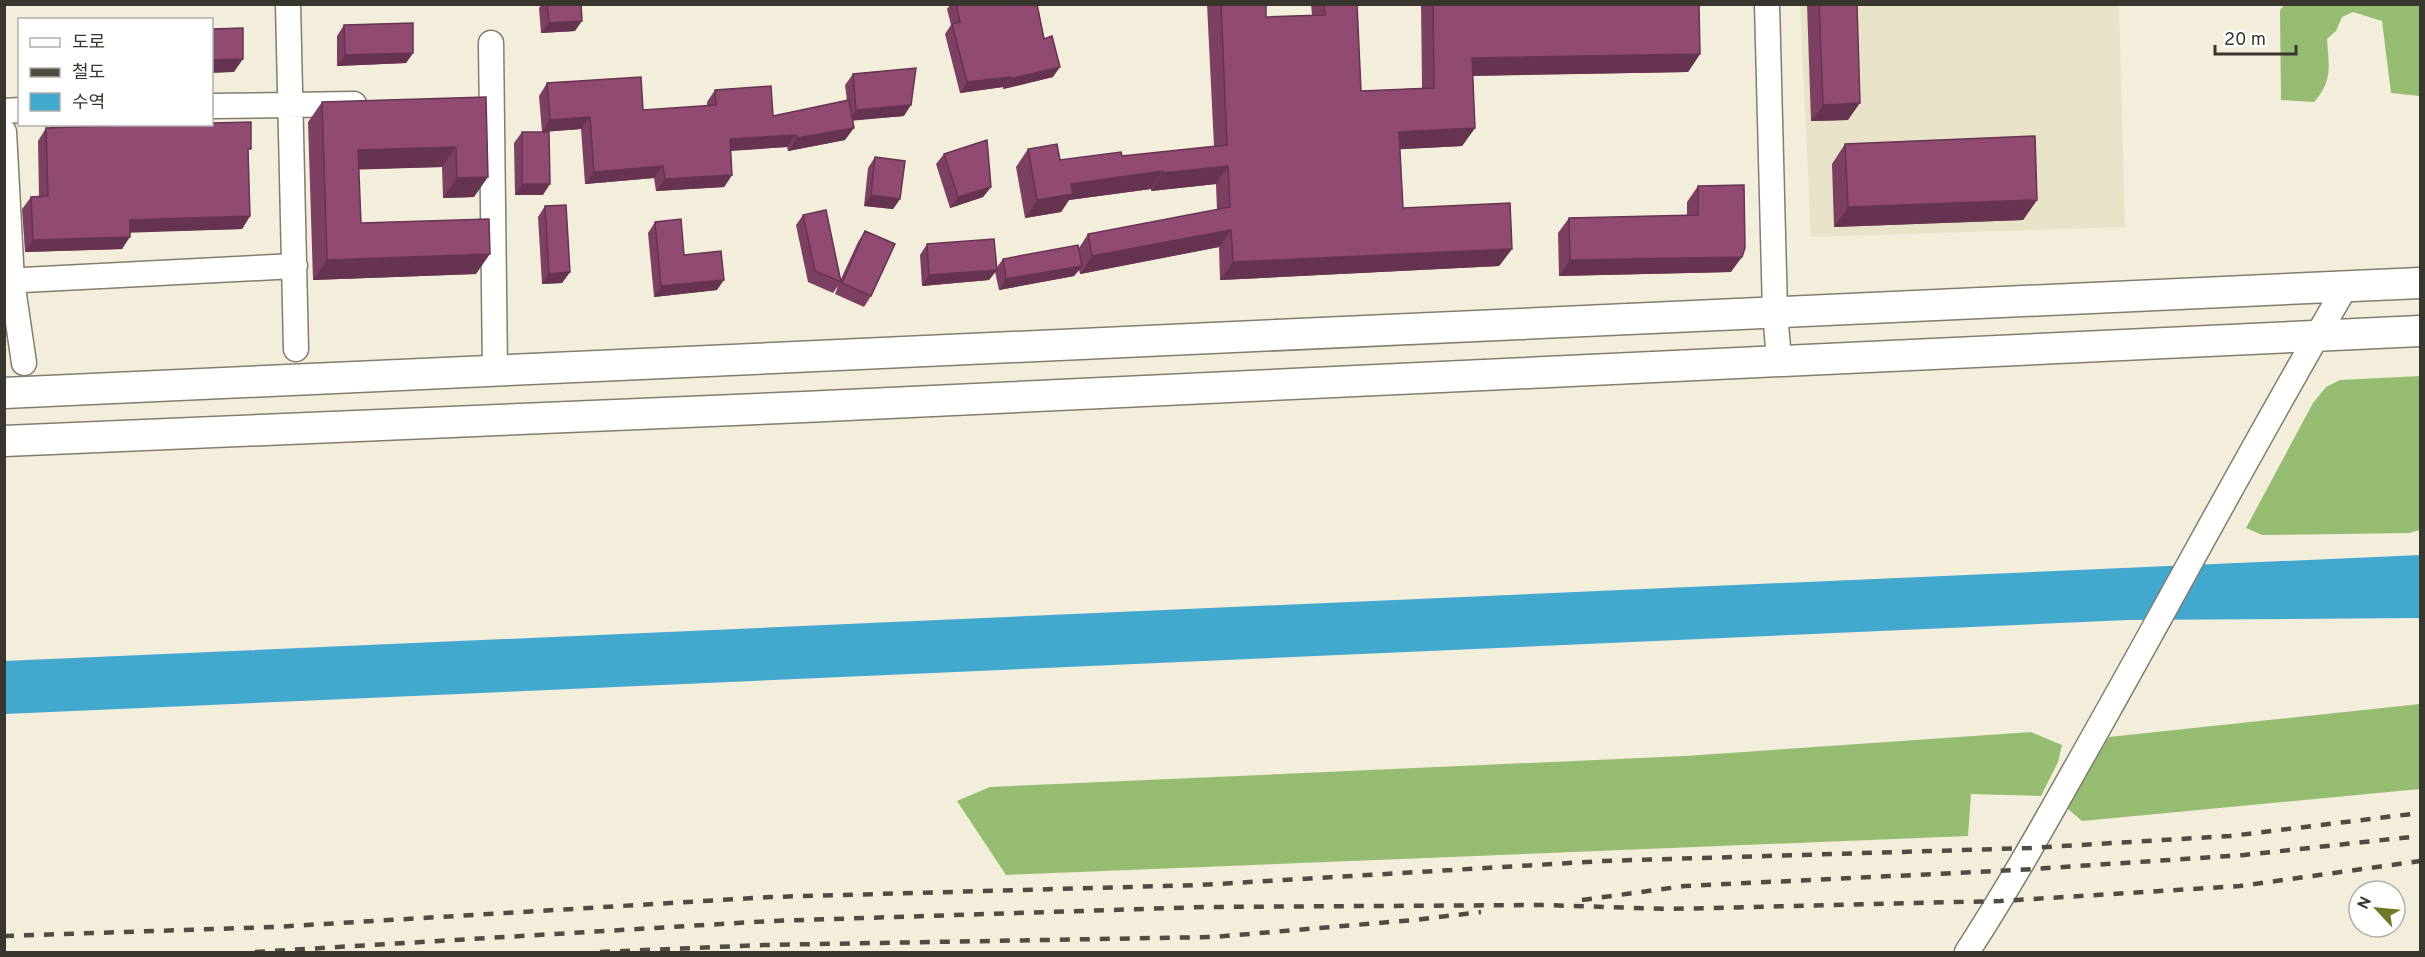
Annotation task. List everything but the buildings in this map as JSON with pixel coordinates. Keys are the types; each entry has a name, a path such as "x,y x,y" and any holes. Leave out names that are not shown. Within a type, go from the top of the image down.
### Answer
{"street":[{"path":"288,4 296,349"},
{"path":"1767,4 1775,312 1779,360"},
{"path":"490,44 480,103 495,371"},
{"path":"213,106 373,103"},
{"path":"4,132 8,281 24,363"},
{"path":"8,281 294,266"},
{"path":"4,393 2421,283"},
{"path":"1967,952 2018,870 2346,286"},
{"path":"4,441 804,408 2421,331"}],"shaded area":[{"path":"1800,5 2119,5 2125,227 1811,237"}],"green space":[{"path":"2285,4 2420,5 2420,96 2391,93 2382,21 2353,12 2342,17 2336,31 2327,39 2329,65 2327,80 2314,102 2281,100 2280,10"},
{"path":"2420,376 2420,530 2409,533 2262,535 2246,528 2313,403 2326,387 2340,380"},
{"path":"2420,704 2420,789 2082,821 2067,808 2109,737"},
{"path":"2031,732 2062,745 2058,762 2041,796 1971,794 1968,836 1006,875 957,801 990,787 1685,756"}],"water":[{"path":"2420,555 2420,618 2128,620 5,714 4,661"}],"railway":[{"path":"4,936 274,927 770,897 1200,885 1603,861 2030,848 2230,836 2420,813"},
{"path":"1582,900 1685,886 2018,870 2244,855 2420,836"},
{"path":"255,952 771,921 1204,907 1544,905 1668,909 2000,901 2240,886 2420,861"},
{"path":"600,952 763,945 1213,937 1481,912"}]}
